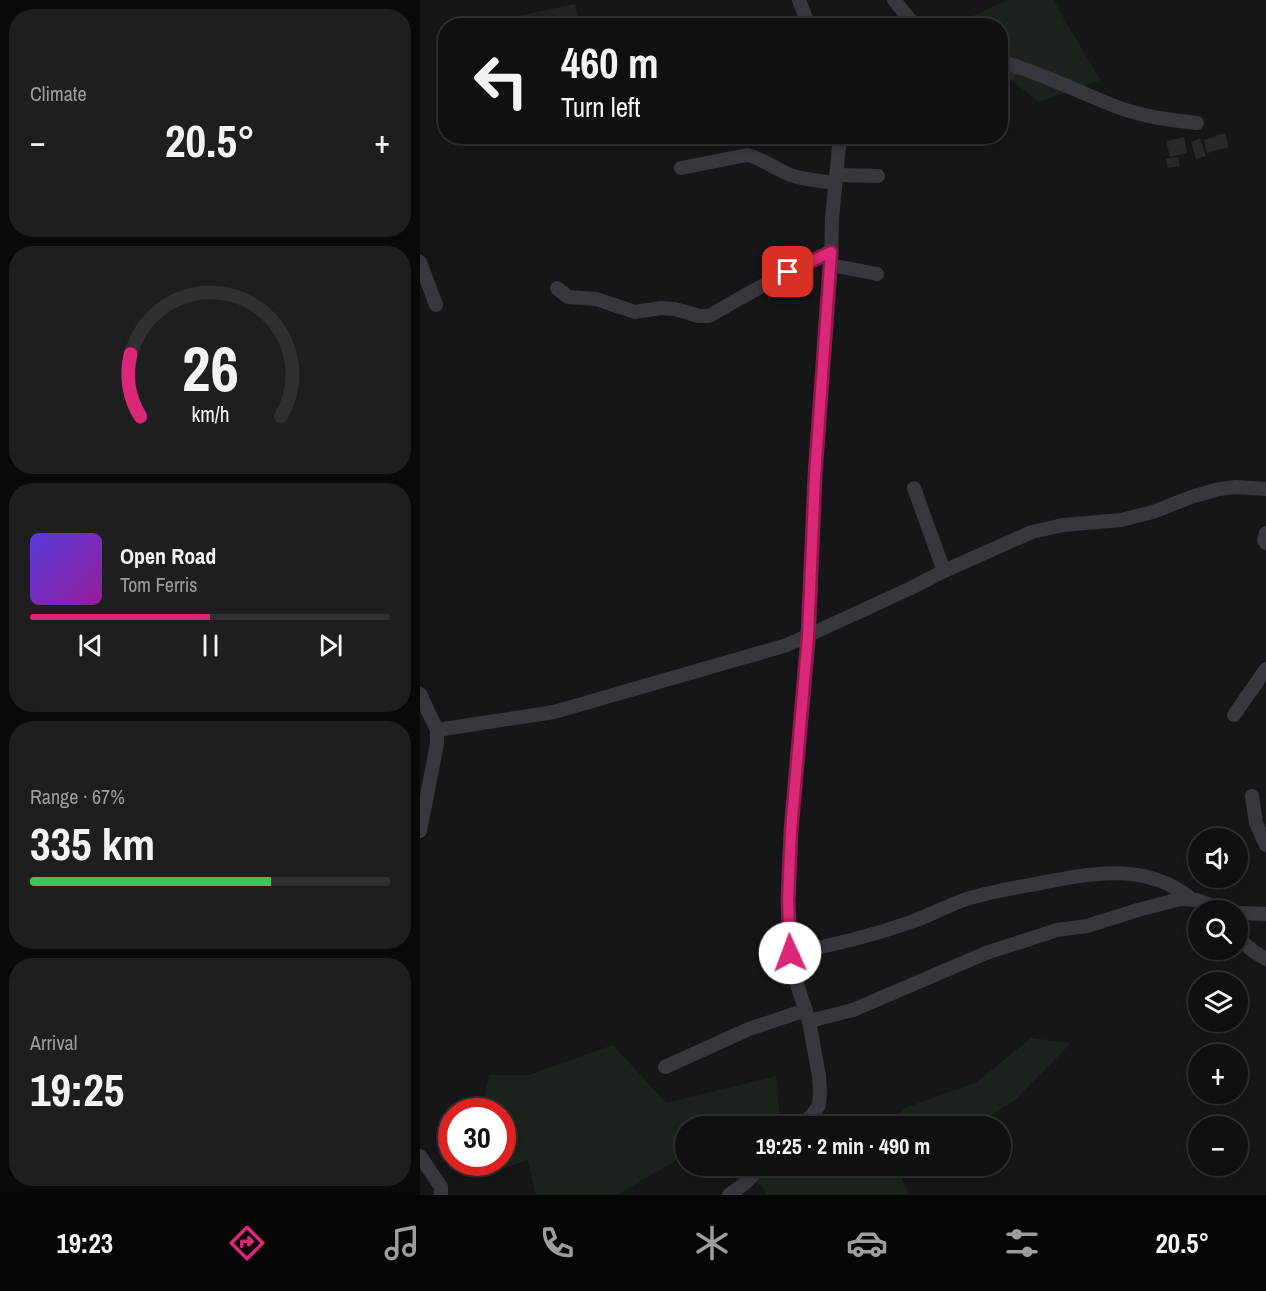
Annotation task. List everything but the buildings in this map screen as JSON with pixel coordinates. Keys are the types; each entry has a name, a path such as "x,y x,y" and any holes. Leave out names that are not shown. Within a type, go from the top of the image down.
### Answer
{"street":[{"path":"799,0 806,18"},
{"path":"894,0 909,18"},
{"path":"1008,63 1038,72 1063,85 1123,109 1171,120 1197,123"},
{"path":"811,1116 819,1105 819,1076 807,1016 790,953 788,900 791,831 808,636 816,465 839,144"},
{"path":"681,168 747,155 756,157 772,168 794,177 836,179 878,176"},
{"path":"557,288 567,297 596,299 635,312 661,308 709,316 781,277 793,268 831,259 877,273"},
{"path":"420,262 436,305"},
{"path":"436,730 514,719 574,707 787,645 1018,537 1049,527 1121,520 1153,512 1219,489 1236,487 1266,489"},
{"path":"914,488 944,571"},
{"path":"1266,533 1264,540 1266,543"},
{"path":"1234,715 1266,669"},
{"path":"420,694 436,730 435,758 420,831"},
{"path":"1252,796 1256,824 1266,845"},
{"path":"790,953 855,939 913,921 973,898 1094,873 1130,873 1170,884 1195,900"},
{"path":"665,1067 748,1029 807,1016 853,1010 960,963 1028,939 1057,930 1087,926 1138,910 1190,898"},
{"path":"1248,913 1266,914"},
{"path":"1248,947 1266,958"},
{"path":"420,1156 441,1191"},
{"path":"729,1195 752,1176"}],"shaded area":[{"path":"1008,0 1053,0 1100,80 1039,102 1008,78 1008,18 968,18"},
{"path":"575,4 578,18 509,18"},
{"path":"1031,1038 1071,1043 1015,1100 990,1116 897,1116 905,1108 977,1082"},
{"path":"613,1045 666,1103 776,1076 780,1116 675,1116 675,1161 617,1195 536,1195 528,1160 516,1164 516,1098 485,1098 489,1075 529,1075"},
{"path":"749,1176 900,1176 909,1195 766,1195 763,1187"}],"route":[{"path":"788,272 831,252 815,476 808,636 791,831 788,900 790,953"}]}
